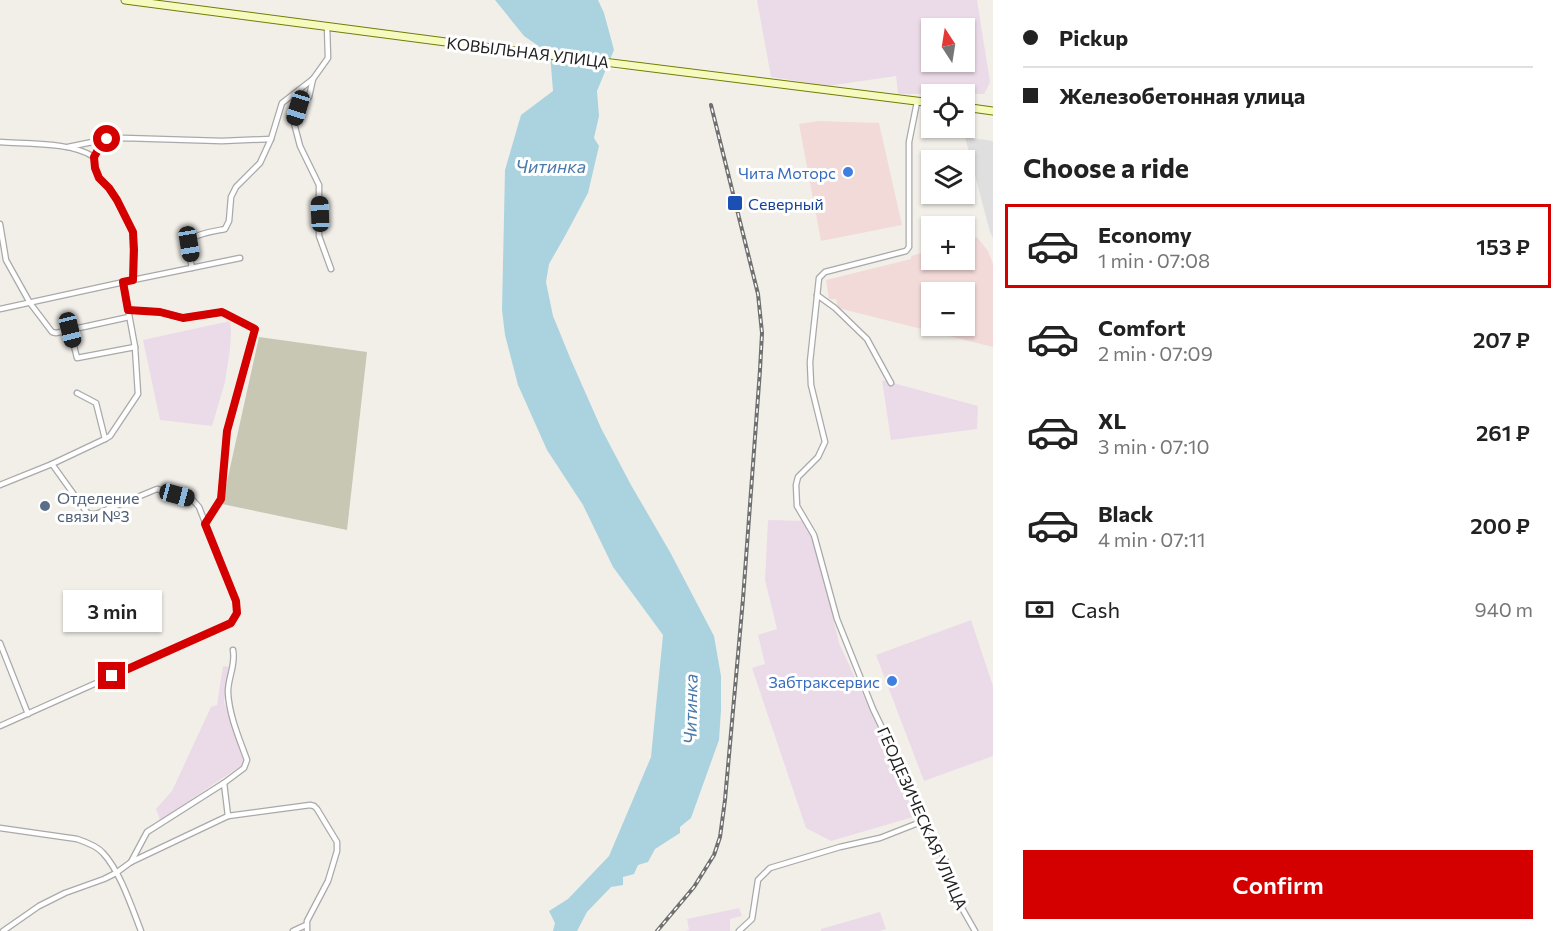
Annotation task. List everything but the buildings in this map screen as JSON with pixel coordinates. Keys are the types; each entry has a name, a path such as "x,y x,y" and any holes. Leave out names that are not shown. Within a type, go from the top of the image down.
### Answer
{"main road":[{"name":"КОВЫЛЬНАЯ УЛИЦА","path":"125,0 921,102"},
{"path":"975,109 993,111"}],"street":[{"path":"192,268 189,244 191,240 195,236 225,229 229,221 231,197 236,187 260,163 272,139 282,103 313,79 328,58 327,26"},
{"path":"313,79 309,97 298,108 294,123 300,146 319,186 319,236 331,269"},
{"path":"891,383 867,339 835,308 817,295 819,278 825,272 906,251 909,247 909,142 917,102"},
{"path":"68,147 118,138 222,141 272,139"},
{"path":"118,138 98,150 94,157 95,168 99,178 117,200 133,232 133,280"},
{"path":"0,141 68,147 94,157"},
{"path":"0,224 6,260 30,303 52,332 129,317"},
{"path":"0,309 240,258"},
{"path":"0,485 52,464 110,436 138,394 135,347 123,282"},
{"name":"ГЕОДЕЗИЧЕСКАЯ УЛИЦА","path":"817,295 810,362 812,385 825,442 818,457 798,477 797,506 814,535 837,619 873,709 948,866 955,896 975,931"},
{"path":"128,310 160,312 183,318 222,312 255,329 227,431 221,499 205,524"},
{"path":"70,330 77,358 135,347"},
{"path":"77,393 96,404 105,439"},
{"path":"0,726 231,623 237,613 236,601 199,507 190,498 157,489 96,514 89,514 52,464"},
{"path":"0,644 28,714"},
{"path":"131,862 147,832 244,768 247,760 230,711 228,695 228,680 234,663 233,650"},
{"path":"224,783 228,816"},
{"path":"3,931 39,906 65,893 104,879 131,862 228,816 310,805 314,806 337,842 338,851 328,881 307,921 307,931"},
{"path":"739,931 752,919 758,880 770,868 840,847 880,838 926,820"},
{"path":"0,828 78,839 102,852 116,873 141,931"},
{"path":"293,931 306,925"}],"shaded area":[{"path":"757,0 977,0 990,82 984,94 975,94 975,84 921,84 921,94 898,94 896,76 828,86 771,77"},
{"path":"819,121 879,123 902,225 821,241 799,124"},
{"path":"965,138 993,141 993,238 975,175 975,150 968,150"},
{"path":"977,237 988,251 993,264 993,347 949,336 975,336 975,282 921,282 921,329 838,308 836,299 829,299 826,280 911,259 911,256 921,253 921,270 975,270 975,238"},
{"path":"230,321 230,349 225,382 212,426 160,420 143,340"},
{"path":"259,337 367,352 347,530 222,504"},
{"path":"882,380 978,406 977,429 891,440"},
{"path":"768,520 807,521 839,643 903,782 913,817 831,841 806,828 752,668 765,664 758,635 777,629 765,580"},
{"path":"971,620 993,686 993,756 924,781 876,655"},
{"path":"223,666 229,667 224,702 245,763 160,820 156,809 172,791 211,707 217,705"},
{"path":"739,908 742,916 730,919 730,931 685,931 689,930 687,919"},
{"path":"880,912 886,929 880,931 821,931 821,929"}],"water":[{"name":"Читинка","path":"495,0 598,0 604,13 614,50 597,91 599,116 594,138 599,146 588,193 549,264 546,282 553,316 601,428 714,636 721,676 719,740 691,818 680,827 680,833 655,849 648,862 638,865 634,874 623,877 623,885 611,887 587,912 577,931 553,931 555,923 549,911 568,899 609,856 651,757 663,635 613,567 583,505 547,450 518,385 505,335 502,310 505,170 521,115 553,91 550,54 524,36"}],"pier":[{"path":"525,47 626,60 625,70 524,56"}],"railway":[{"path":"657,931 694,887 714,855 720,837 743,599 760,370 762,333 758,294 711,105"}],"place":[{"name":"Чита Моторс","path":"848,172"},
{"name":"Северный","path":"735,203"},
{"name":"Отделение связи №3","path":"45,506"},
{"name":"Забтраксервис","path":"892,681"}],"route":[{"path":"107,139 118,138 98,150 94,157 95,168 99,178 117,200 133,232 133,280 123,282 128,310 160,312 178,318 222,312 255,329 227,431 221,499 205,524 236,601 237,613 231,623 112,676"}]}
